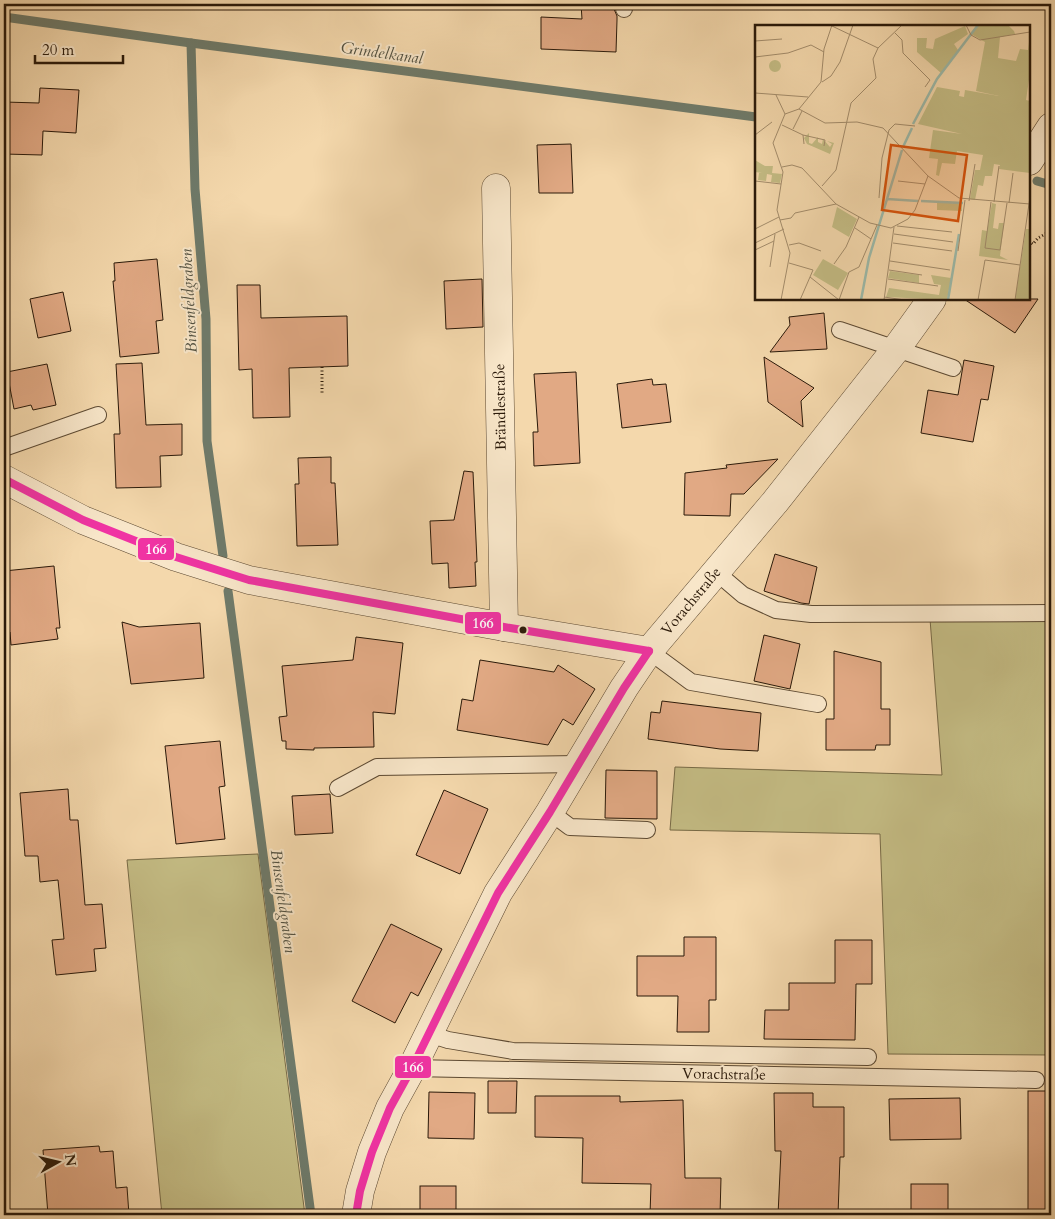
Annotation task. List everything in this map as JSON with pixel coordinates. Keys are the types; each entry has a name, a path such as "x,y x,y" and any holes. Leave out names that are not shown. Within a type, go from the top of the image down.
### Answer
{"street":[{"path":"1030,159 1051,127"},
{"name":"Brändlestraße","path":"496,188 504,626"},
{"name":"Vorachstraße","path":"356,1215 360,1192 372,1152 390,1108 412,1068 498,893 550,812 624,688 649,651 775,502 896,349 931,300"},
{"path":"4,479 83,520 176,557 249,580 649,651"}],"lane":[{"path":"840,330 953,368"},
{"path":"4,448 98,415"},
{"path":"716,572 744,595 776,610 811,614 1051,613"},
{"path":"649,651 691,682 818,704"},
{"path":"338,788 377,767 578,764"},
{"path":"550,812 570,827 647,830"},
{"name":"Vorachstraße","path":"429,1034 448,1040 513,1051 868,1057"},
{"name":"Vorachstraße","path":"412,1068 1036,1080"}],"path":[{"path":"1030,242 1033,244 1038,238 1051,231"},
{"path":"322,367 322,394"}],"shaded area":[{"path":"930,619 1051,621 1051,1055 888,1054 880,834 670,830 675,767 942,775"},
{"path":"258,854 305,1215 162,1215 127,860"}],"building":[{"path":"581,4 614,4 617,16 616,52 541,49 541,17 582,19"},
{"path":"40,88 79,90 76,133 43,131 42,155 4,154 4,102 39,103"},
{"path":"571,144 573,193 539,193 537,145"},
{"path":"157,259 163,320 156,321 159,353 120,357 113,281 115,281 114,263"},
{"path":"482,279 483,327 446,329 444,281"},
{"path":"237,285 260,285 261,318 347,316 348,366 289,368 290,417 253,418 252,369 239,370"},
{"path":"63,292 71,331 38,338 30,299"},
{"path":"1038,299 1015,333 966,300"},
{"path":"824,313 827,349 770,352 790,325 789,317"},
{"path":"764,357 814,388 801,401 803,427 768,402"},
{"path":"964,360 994,366 988,400 981,399 973,442 921,433 928,390 958,395"},
{"path":"142,363 146,425 182,424 182,455 160,456 161,487 116,488 114,434 120,434 116,364"},
{"path":"47,364 56,405 33,410 31,405 14,409 7,372"},
{"path":"576,372 580,463 534,466 533,432 538,432 534,374"},
{"path":"652,379 653,385 666,384 671,422 622,428 617,384"},
{"path":"331,457 331,483 335,483 338,545 297,546 295,484 299,484 298,458"},
{"path":"778,459 744,494 731,494 730,516 684,515 685,473 727,468 726,465"},
{"path":"464,471 473,472 477,562 475,562 476,586 449,588 448,563 432,564 430,521 454,520"},
{"path":"775,554 817,567 809,604 764,591"},
{"path":"54,566 60,628 56,628 58,639 11,645 10,632 4,633 4,571"},
{"path":"122,622 139,627 200,623 204,678 131,684"},
{"path":"764,635 800,644 790,689 754,681"},
{"path":"356,637 403,643 395,714 373,712 374,747 314,748 314,750 286,749 286,741 282,741 279,717 287,716 282,666 353,660"},
{"path":"834,651 881,662 881,709 890,709 890,745 876,745 875,750 826,750 826,719 834,719"},
{"path":"480,660 554,672 558,665 595,689 573,725 563,719 548,745 457,730 462,699 473,701"},
{"path":"662,701 761,713 758,751 720,749 648,739 651,712 660,713"},
{"path":"220,741 225,786 219,787 225,839 176,844 165,746"},
{"path":"606,770 657,771 657,819 605,818"},
{"path":"68,789 70,820 78,820 85,905 102,904 106,948 94,949 96,971 56,975 52,940 64,939 58,880 40,882 38,856 25,856 20,793"},
{"path":"444,790 488,809 460,874 416,855"},
{"path":"330,794 333,833 295,835 292,796"},
{"path":"391,924 442,949 418,996 411,992 395,1023 352,1001"},
{"path":"684,937 716,937 716,1000 709,1000 709,1032 677,1032 678,996 637,996 637,956 684,956"},
{"path":"835,940 872,940 872,984 856,984 855,1040 764,1039 765,1010 789,1010 789,983 835,983"},
{"path":"488,1081 517,1081 516,1113 488,1113"},
{"path":"1028,1091 1051,1091 1051,1215 1028,1215"},
{"path":"429,1092 475,1093 474,1139 428,1138"},
{"path":"774,1093 813,1093 813,1107 844,1107 844,1157 840,1157 838,1215 778,1215 781,1151 775,1151"},
{"path":"535,1096 620,1096 620,1102 683,1100 685,1178 721,1178 720,1215 650,1215 651,1184 582,1183 583,1138 535,1137"},
{"path":"960,1098 961,1139 890,1140 889,1099"},
{"path":"99,1146 100,1152 113,1151 116,1188 127,1187 129,1215 48,1215 43,1150"},
{"path":"911,1184 948,1184 948,1215 911,1215"},
{"path":"420,1186 456,1186 456,1215 420,1215"}],"waterway":[{"name":"Grindelkanal","path":"4,17 755,117"},
{"name":"Binsenfeldgraben","path":"191,43 195,189 206,319 207,441 223,556"},
{"name":"Grindelkanal","path":"1037,181 1051,185"},
{"name":"Binsenfeldgraben","path":"228,591 311,1215"}],"transit line":[{"name":"166","path":"4,479 83,520 176,557 249,580 504,627 649,651"},
{"name":"166","path":"356,1215 360,1191 372,1152 390,1108 412,1068 498,893 550,812 624,688 649,651"}]}
